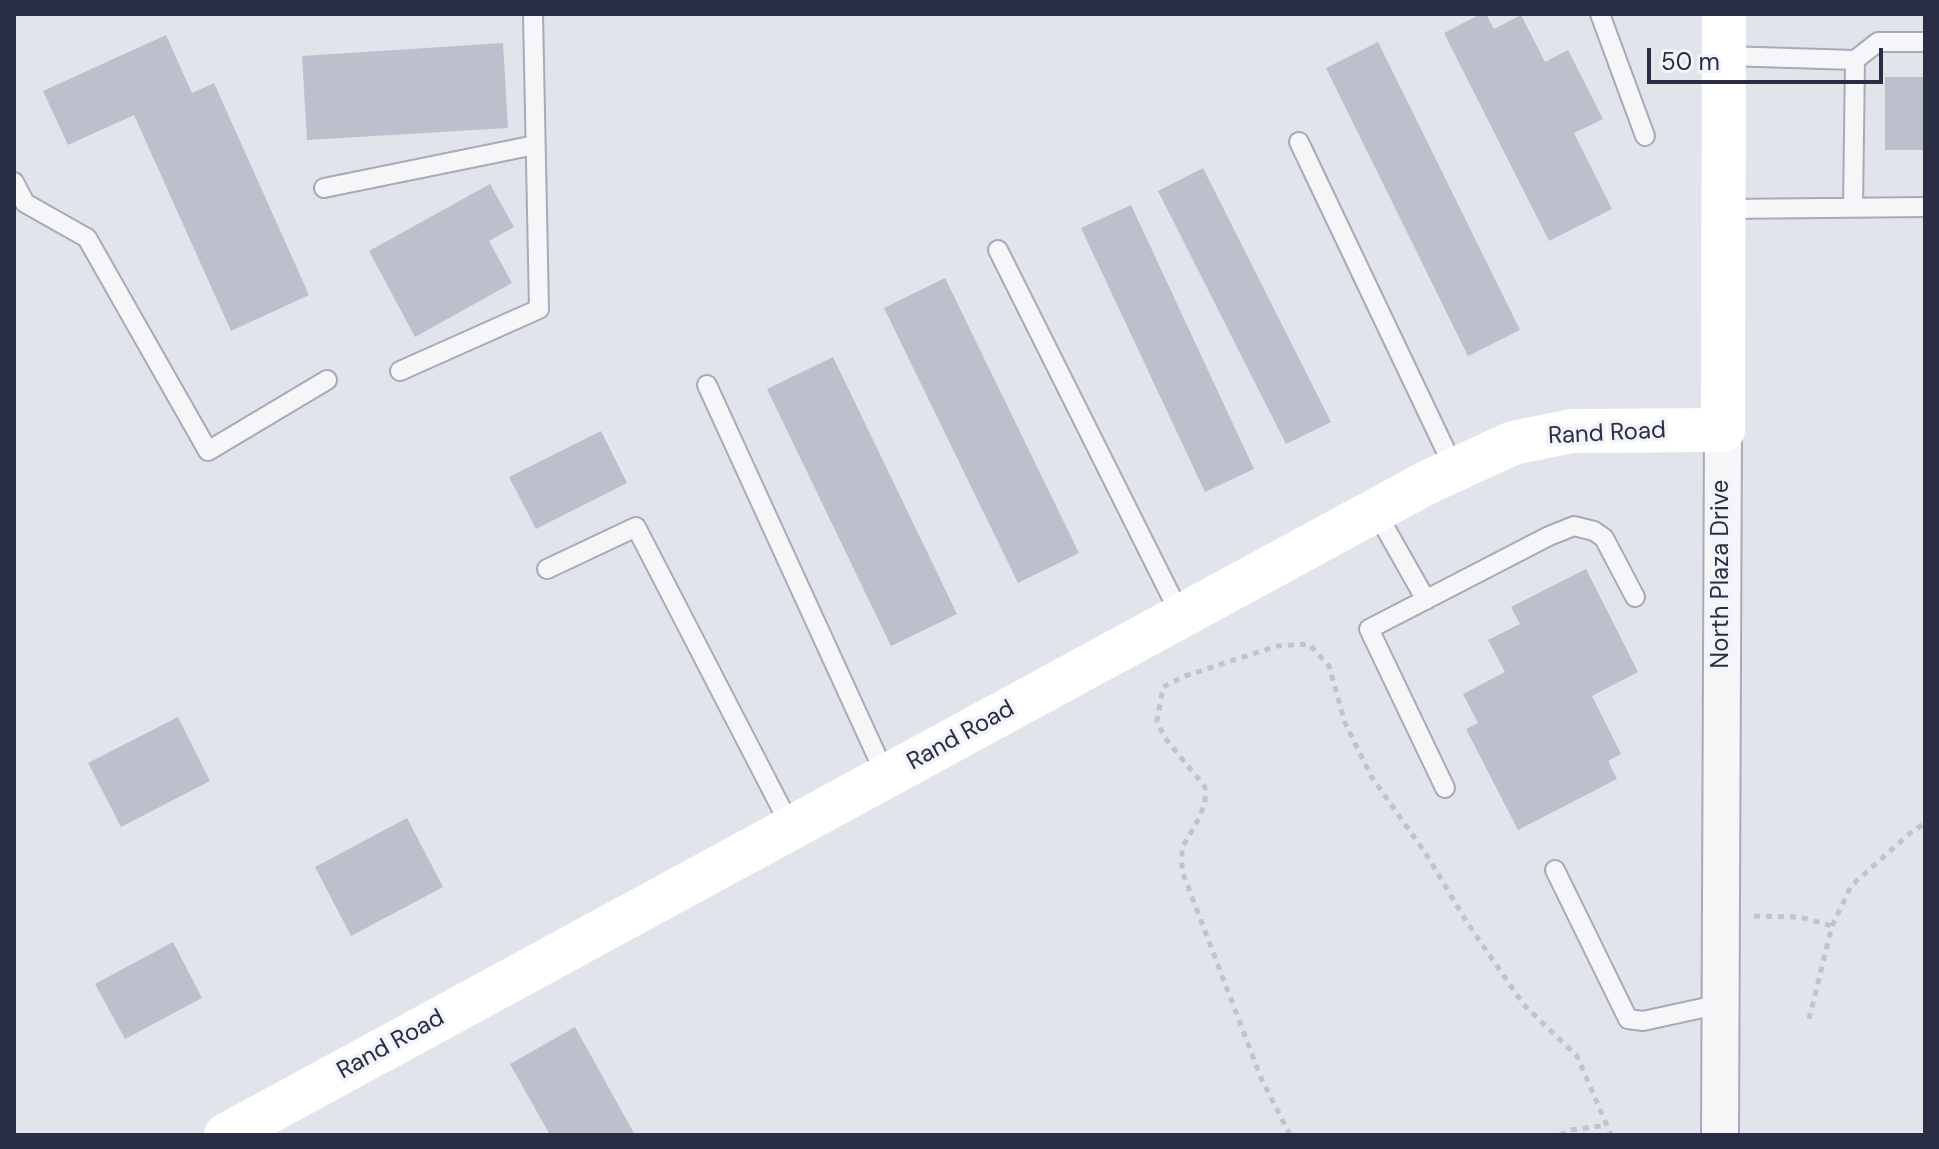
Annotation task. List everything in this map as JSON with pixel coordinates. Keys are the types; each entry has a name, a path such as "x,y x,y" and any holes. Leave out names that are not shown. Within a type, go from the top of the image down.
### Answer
{"street":[{"name":"North Plaza Drive","path":"1720,1135 1725,35"},
{"name":"Rand Road","path":"226,1135 1426,483 1513,443 1572,431 1723,430"}],"lane":[{"path":"400,371 539,309 533,14"},
{"path":"1600,14 1645,136"},
{"path":"1725,35 1855,60 1878,42 1925,42"},
{"path":"1853,207 1855,60"},
{"path":"1299,142 1455,470"},
{"path":"324,188 535,145"},
{"path":"14,182 25,203 87,238 208,451 327,380"},
{"path":"1723,209 1925,207"},
{"path":"998,250 1181,616"},
{"path":"707,385 886,776"},
{"path":"1375,510 1426,600"},
{"path":"1445,788 1369,629 1574,526 1594,531 1604,538 1635,597"},
{"path":"547,569 636,527 791,827"},
{"path":"1555,870 1628,1019 1643,1021 1721,1004"}],"path":[{"path":"1290,1135 1261,1078 1182,871 1182,848 1205,803 1205,787 1165,738 1157,721 1163,687 1185,676 1277,646 1309,644 1329,666 1345,723 1371,776 1426,854 1468,924 1524,1005 1577,1056 1611,1135"},
{"path":"1809,1019 1832,926 1851,886 1925,823"},
{"path":"1721,915 1800,917 1832,926"},
{"path":"1560,1135 1571,1130 1607,1125"}],"building":[{"path":"1486,14 1494,29 1521,15 1545,62 1568,50 1603,119 1574,133 1612,209 1549,241 1444,33"},
{"path":"166,35 192,93 214,83 309,295 231,331 134,115 68,145 43,91"},
{"path":"1378,42 1520,330 1468,356 1326,68"},
{"path":"503,43 508,128 307,140 302,56"},
{"path":"1885,77 1925,77 1925,150 1885,150"},
{"path":"1203,168 1331,422 1286,444 1158,191"},
{"path":"490,184 514,227 489,241 512,283 415,337 369,251"},
{"path":"1131,205 1254,469 1205,492 1081,228"},
{"path":"945,278 1079,553 1018,583 884,308"},
{"path":"833,357 957,614 891,646 767,389"},
{"path":"601,431 627,483 536,529 509,477"},
{"path":"1586,569 1638,672 1592,696 1621,754 1608,761 1617,779 1518,830 1466,729 1478,723 1463,694 1505,672 1488,640 1520,624 1511,607"},
{"path":"178,717 210,781 121,827 88,763"},
{"path":"407,818 443,887 351,936 315,867"},
{"path":"173,942 202,998 125,1039 95,984"},
{"path":"575,1027 635,1135 550,1135 510,1064"}]}
